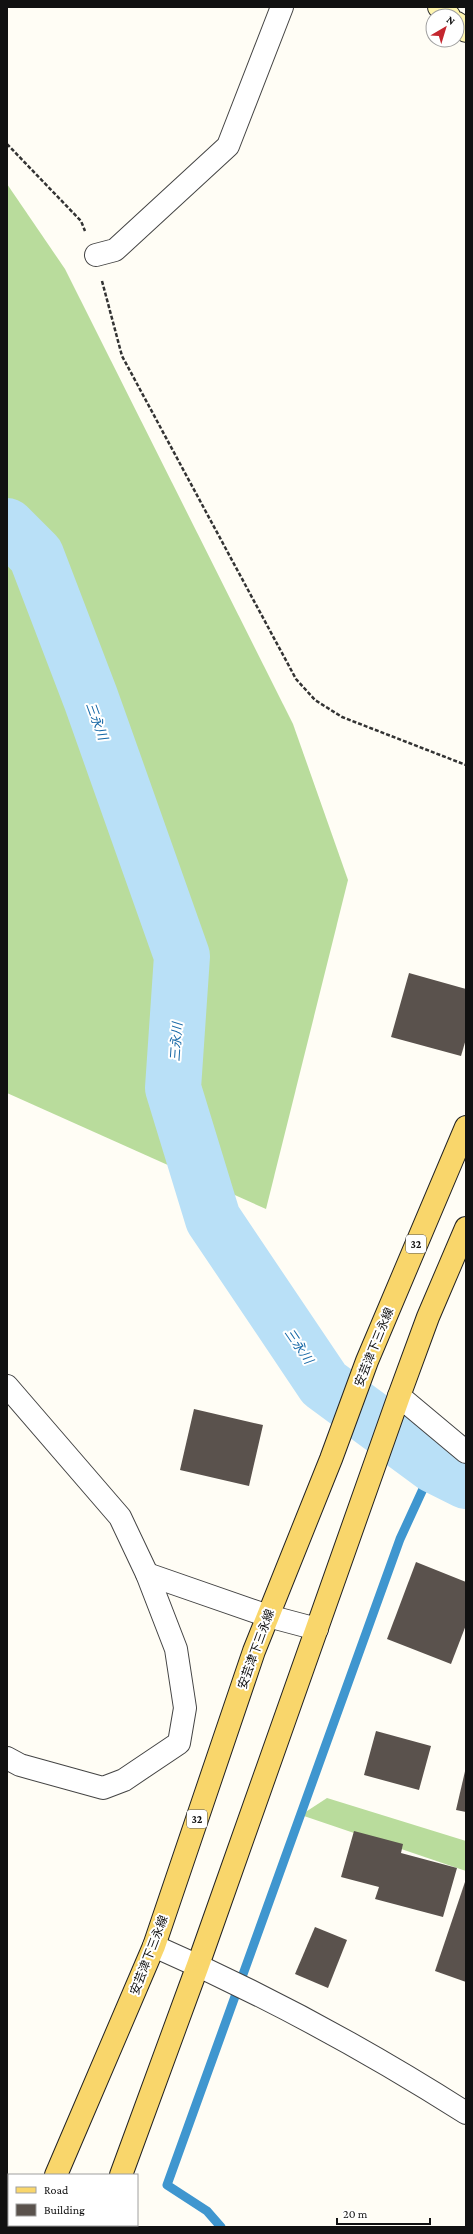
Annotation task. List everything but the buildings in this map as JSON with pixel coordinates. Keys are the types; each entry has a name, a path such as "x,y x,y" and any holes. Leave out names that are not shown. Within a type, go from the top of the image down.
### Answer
{"main road":[{"name":"安芸津下三永線","path":"56,2174 154,1946 254,1651 331,1459 367,1361 466,1127"},
{"path":"120,2174 198,1965 399,1396 428,1317 466,1228"}],"street":[{"path":"96,255 115,250 228,146 282,7"},
{"path":"7,1386 120,1517 147,1574 176,1650 185,1708 179,1743 124,1780 103,1788 20,1765 7,1758"},
{"path":"399,1396 466,1452"},
{"path":"147,1574 268,1616 317,1629"},
{"path":"154,1946 198,1965 250,1992 380,2062 466,2113"}],"path":[{"path":"7,144 81,221 96,255 122,356 296,679 314,700 342,717 466,765"}],"green space":[{"path":"7,184 65,269 293,724 348,880 266,1209 7,1093"},
{"path":"327,1798 466,1841 466,1871 301,1815"}],"waterway":[{"name":"三永川","path":"7,526 36,555 91,699 182,956 173,1088 213,1219 324,1384 434,1465 466,1481"},
{"path":"221,2227 207,2211 167,2185 400,1539 434,1465"}]}
